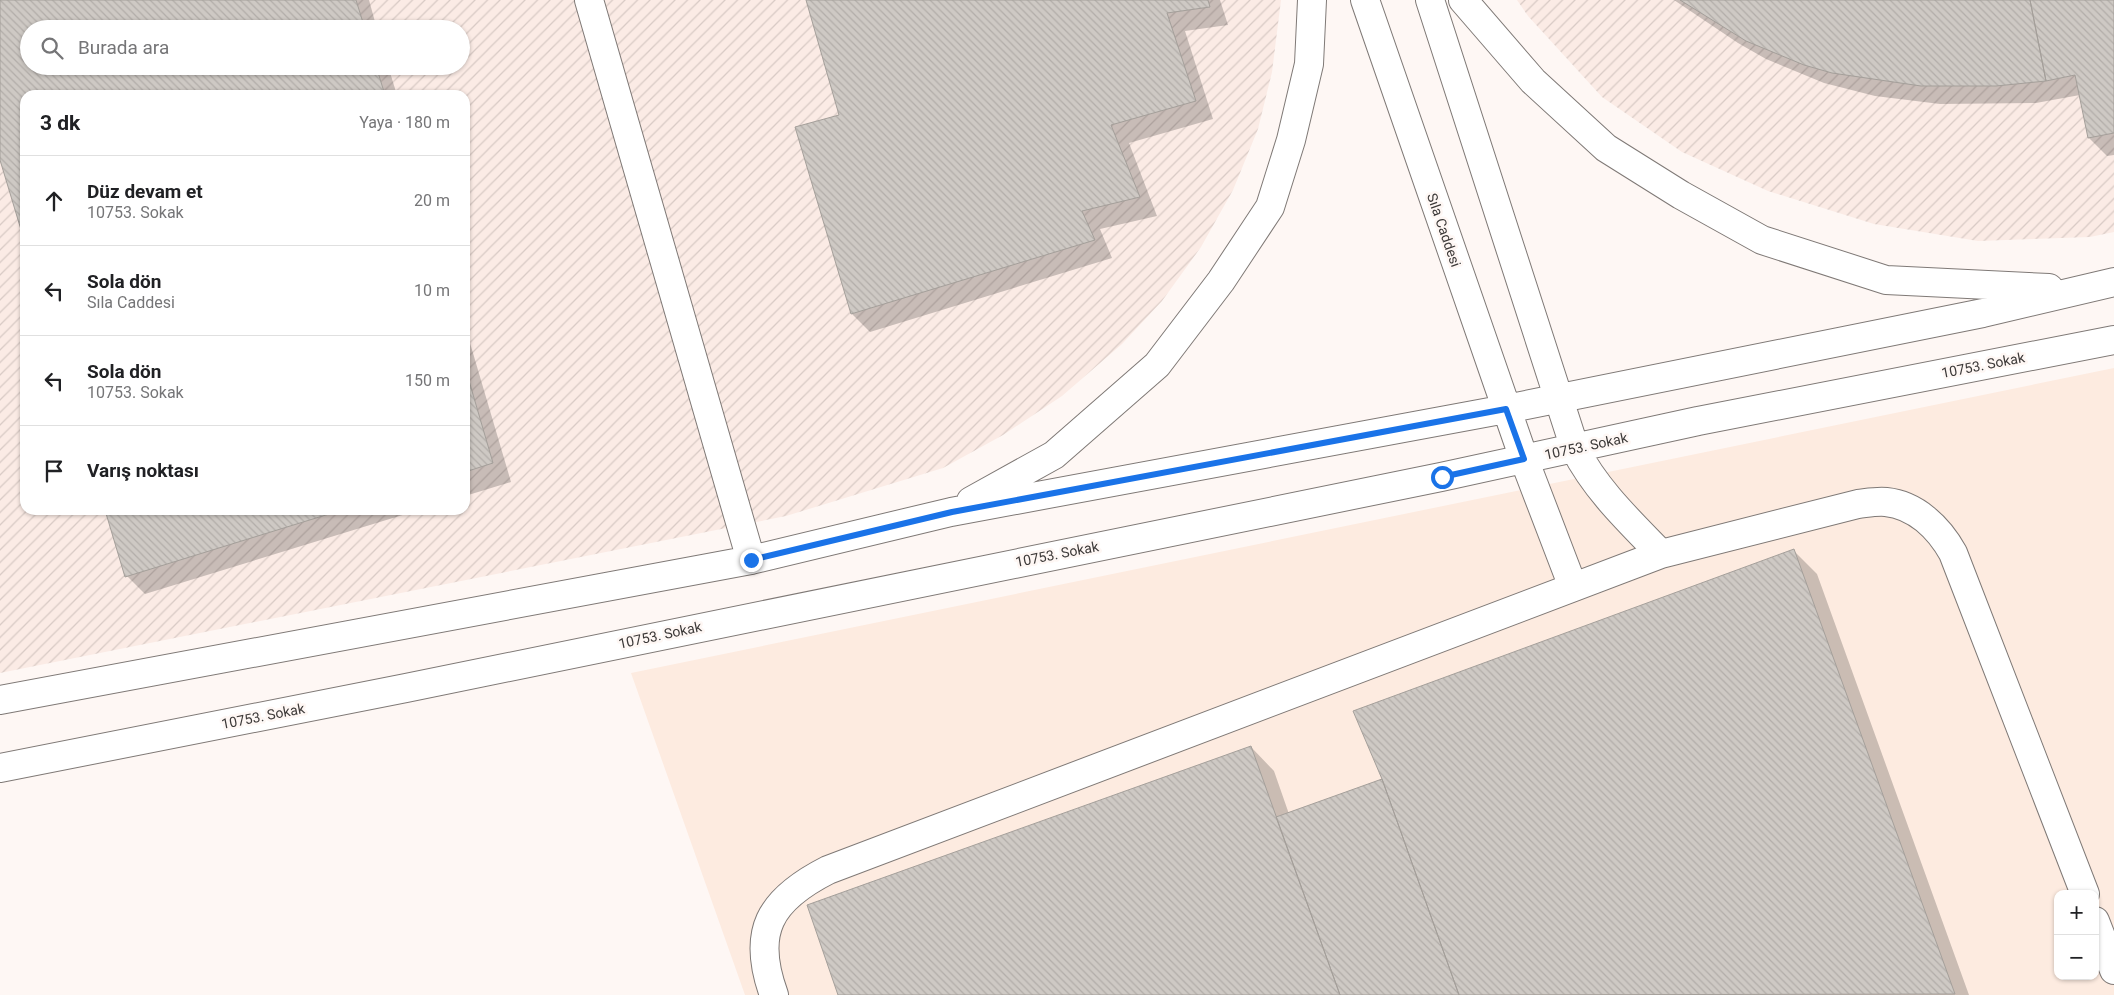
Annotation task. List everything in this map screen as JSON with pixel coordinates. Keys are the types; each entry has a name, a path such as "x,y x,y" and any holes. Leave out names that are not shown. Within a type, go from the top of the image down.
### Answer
{"street":[{"path":"589,0 751,560"},
{"path":"952,512 1054,455 1157,365 1221,280 1270,208 1291,140 1309,64 1312,0"},
{"name":"Sıla Caddesi","path":"1365,0 1506,409 1573,587"},
{"path":"1430,0 1575,449 1584,466 1611,503 1661,554"},
{"path":"1463,0 1533,82 1606,148 1681,195 1762,240 1886,280 2078,290"},
{"path":"2,693 751,560 952,512 1506,409 1983,313 2114,282"},
{"name":"10753. Sokak","path":"0,768 406,688 1575,449 1698,421 2114,340"},
{"path":"774,995 764,965 763,945 767,927 776,910 790,894 808,880 837,867 1661,554 1858,504 1886,502 1905,506 1926,519 1942,534 1953,553 2083,890"},
{"path":"2099,931 2114,970"}],"shaded area":[{"path":"0,0 1281,0 1272,72 1258,129 1233,190 1201,247 1162,301 1122,344 1062,396 1003,435 943,468 786,516 0,673"},
{"path":"1517,0 2114,0 2114,232 2090,237 1978,241 1874,224 1768,191 1682,152 1602,97 1528,16"},
{"path":"2114,368 2114,995 745,995 631,673"}],"building":[{"path":"0,0 356,0 362,20 20,20 20,75 379,75 383,90 20,90 20,226 0,160"},
{"path":"806,0 1208,0 1210,7 1167,13 1196,101 1111,125 1140,197 1082,211 1095,240 851,314 795,127 839,115"},
{"path":"1680,0 2030,0 2046,81 1996,86 1921,86 1832,73 1804,65 1746,41"},
{"path":"2030,0 2114,0 2114,133 2088,138 2075,75 2046,81"},
{"path":"470,384 493,463 470,470"},
{"path":"106,515 326,515 125,577"},
{"path":"1794,549 1955,994 1459,995 1382,779 1353,711"},
{"path":"1251,746 1340,995 838,995 807,905"},
{"path":"1382,779 1459,995 1340,995 1276,817"}],"route":[{"path":"751,560 952,512 1506,409 1524,459 1442,477"}]}
